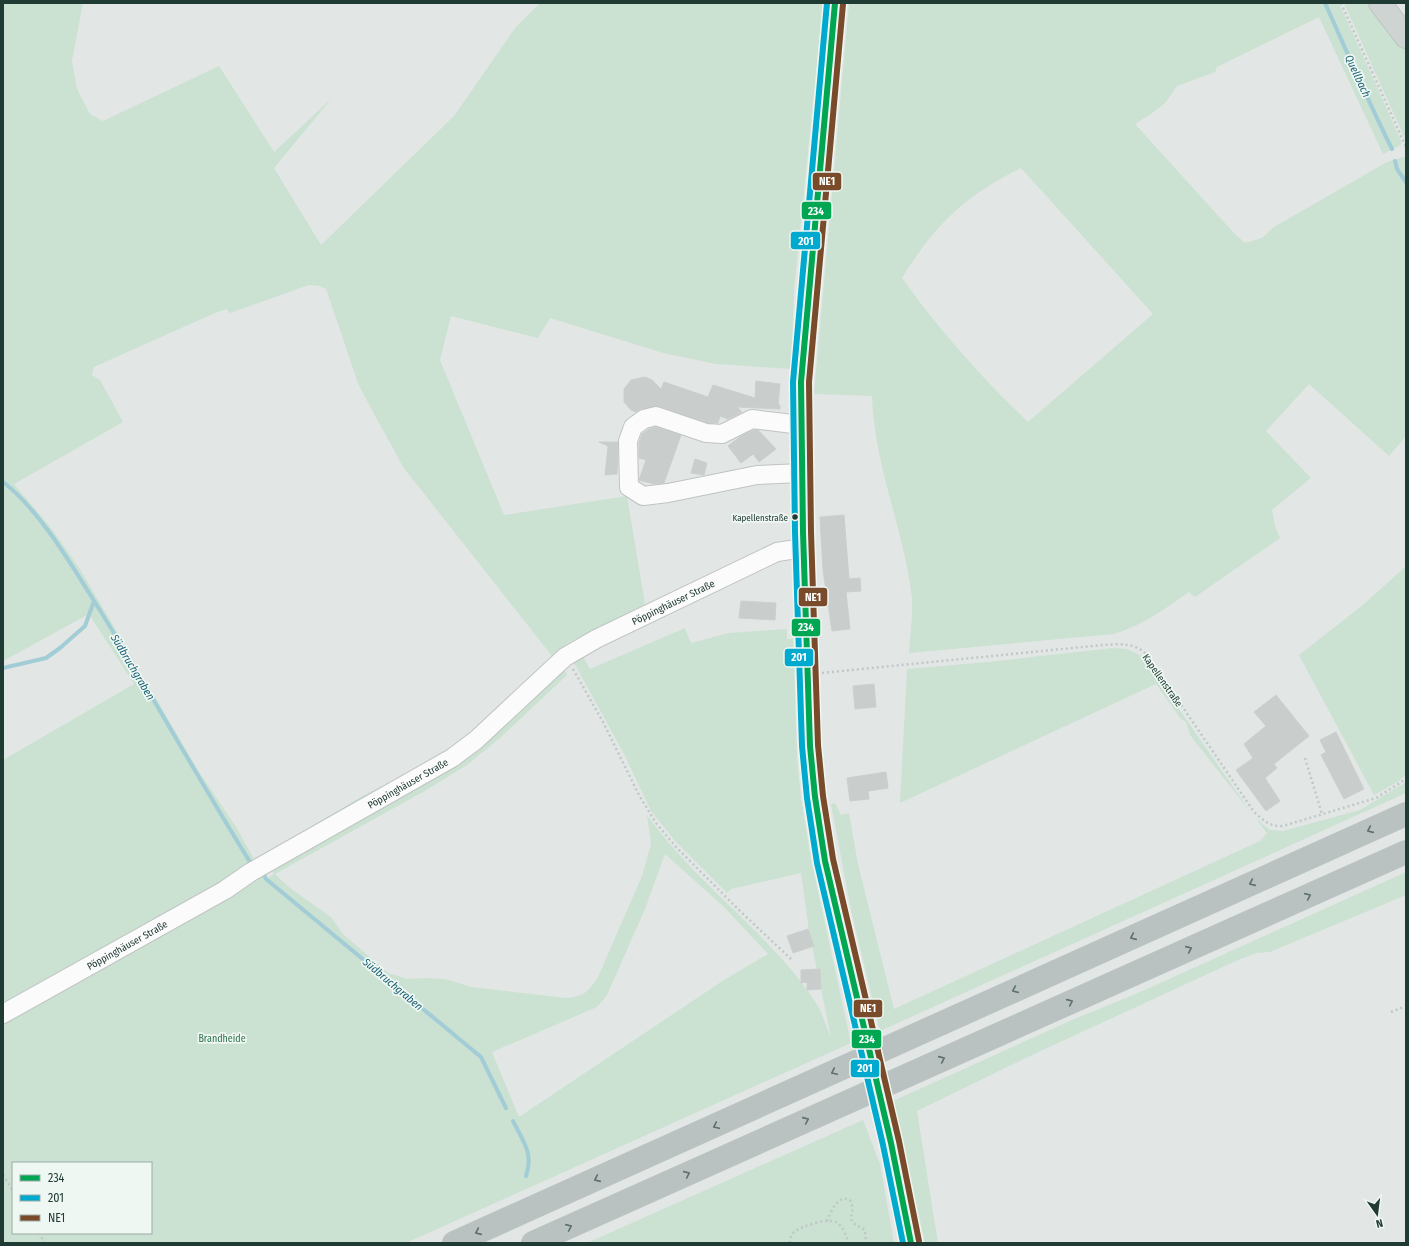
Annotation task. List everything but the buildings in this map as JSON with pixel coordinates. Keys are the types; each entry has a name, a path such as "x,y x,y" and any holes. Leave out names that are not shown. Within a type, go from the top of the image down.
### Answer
{"highway":[{"path":"454,1243 1406,814"},
{"path":"533,1243 1406,852"}],"main road":[{"path":"1380,3 1406,37"}],"street":[{"path":"835,3 801,382 803,548 810,746 815,797 825,861 891,1143 911,1243"},
{"path":"801,425 752,419 722,434 706,433 656,416 644,419 632,427 628,441 629,487 644,496 668,493 757,475 802,473"},
{"name":"Pöppinghäuser Straße","path":"3,1014 225,890 251,872 452,758 476,740 565,657 596,639 777,552 803,548"}],"path":[{"path":"1341,3 1406,147"},
{"name":"Kapellenstraße","path":"807,674 1102,645 1128,645 1142,650 1148,656 1254,812 1263,820 1272,825 1283,826 1376,798 1406,779"},
{"path":"565,657 603,722 639,795 656,823 676,847 740,912 791,959"},
{"path":"1305,758 1322,814"},
{"path":"1392,1012 1406,1006"},
{"path":"3,1175 12,1189"},
{"path":"827,1221 839,1200 844,1198 850,1200 854,1210 851,1218 852,1221 865,1230 866,1243"},
{"path":"790,1243 790,1238 794,1232 827,1221 836,1222 841,1226 849,1243"},
{"path":"40,1234 45,1243"}],"green space":[{"name":"Brandheide","path":"3,3 83,3 72,61 77,89 90,114 103,121 219,66 274,152 332,98 274,168 321,245 454,116 516,27 540,3 823,3 794,291 791,369 716,364 663,353 550,318 538,338 451,316 440,360 504,515 627,496 645,604 567,643 552,655 556,655 555,661 460,749 257,865 267,879 274,874 269,865 452,762 474,747 563,666 567,675 500,738 467,765 423,792 275,874 290,888 331,917 343,934 388,973 408,979 445,979 472,987 566,998 582,994 588,990 598,977 642,876 651,844 647,815 687,864 777,953 797,977 816,1003 831,1037 809,931 801,873 731,889 727,893 676,842 651,811 624,754 573,661 582,655 590,669 685,628 691,643 729,633 787,629 787,639 793,639 797,758 801,798 811,859 851,1043 406,1243 3,1243 3,760 134,684 89,614 3,661","holes":["309,285 320,286 326,289 359,386 403,467 552,656 473,730 437,757 391,783 359,798 255,861 236,827 198,770 80,569 51,528 14,484 123,422 100,380 92,375 94,367 215,313 227,309 230,313","665,854 723,906 768,954 724,980 519,1117 492,1052 597,1007 607,995 645,909"]},
{"path":"849,3 1339,3 1401,141 1401,145 1383,154 1319,17 1217,67 1215,72 1177,86 1166,102 1135,124 1233,232 1245,243 1262,238 1274,227 1387,162 1406,156 1406,436 1389,456 1309,384 1266,431 1311,478 1272,510 1275,526 1280,538 1195,597 1189,592 1144,621 1114,634 909,653 912,598 903,547 883,472 878,447 872,396 814,394","holes":["1021,168 1153,314 1028,422 962,353 902,278 926,243 952,214 983,189"]},
{"path":"1344,3 1375,3 1406,47 1406,141"},
{"path":"1406,566 1406,775 1399,781 1374,795 1299,655 1364,604"},
{"path":"1113,648 1127,649 1142,656 1253,815 1190,735 1186,722 1181,719 1156,684 900,803 907,669 988,662"},
{"path":"1406,782 1406,793 880,1031 851,910 831,804 835,803 841,815 849,813 858,864 894,1009 1260,841 1267,833 1256,818 1270,830 1283,831 1360,810"},
{"path":"1406,872 1406,895 1270,952 1256,953 1238,960 1032,1055 917,1111 938,1243 925,1243 893,1101 1072,1020 1138,993"},
{"path":"863,1120 880,1164 894,1243 587,1243"}],"waterway":[{"name":"Quellbach","path":"1325,3 1392,149"},
{"name":"Quellbach","path":"1395,161 1397,169 1406,182"},
{"name":"Südbruchgraben","path":"3,482 31,509 69,561 120,643 250,862"},
{"path":"3,668 46,658 60,648 85,626 94,601"},
{"name":"Südbruchgraben","path":"263,873 266,879 481,1057 506,1108"},
{"name":"Südbruchgraben","path":"513,1121 524,1141 528,1154 529,1161 526,1176"}],"transit line":[{"name":"201","path":"827,3 793,382 795,532 802,746 807,798 817,863 883,1145 903,1243"},
{"name":"234","path":"835,3 801,382 803,532 810,746 815,797 825,861 891,1143 911,1243"},
{"name":"NE1","path":"843,4 809,382 811,532 818,745 823,796 833,859 899,1141 919,1241"}],"place":[{"name":"Kapellenstraße","path":"795,517"}]}
